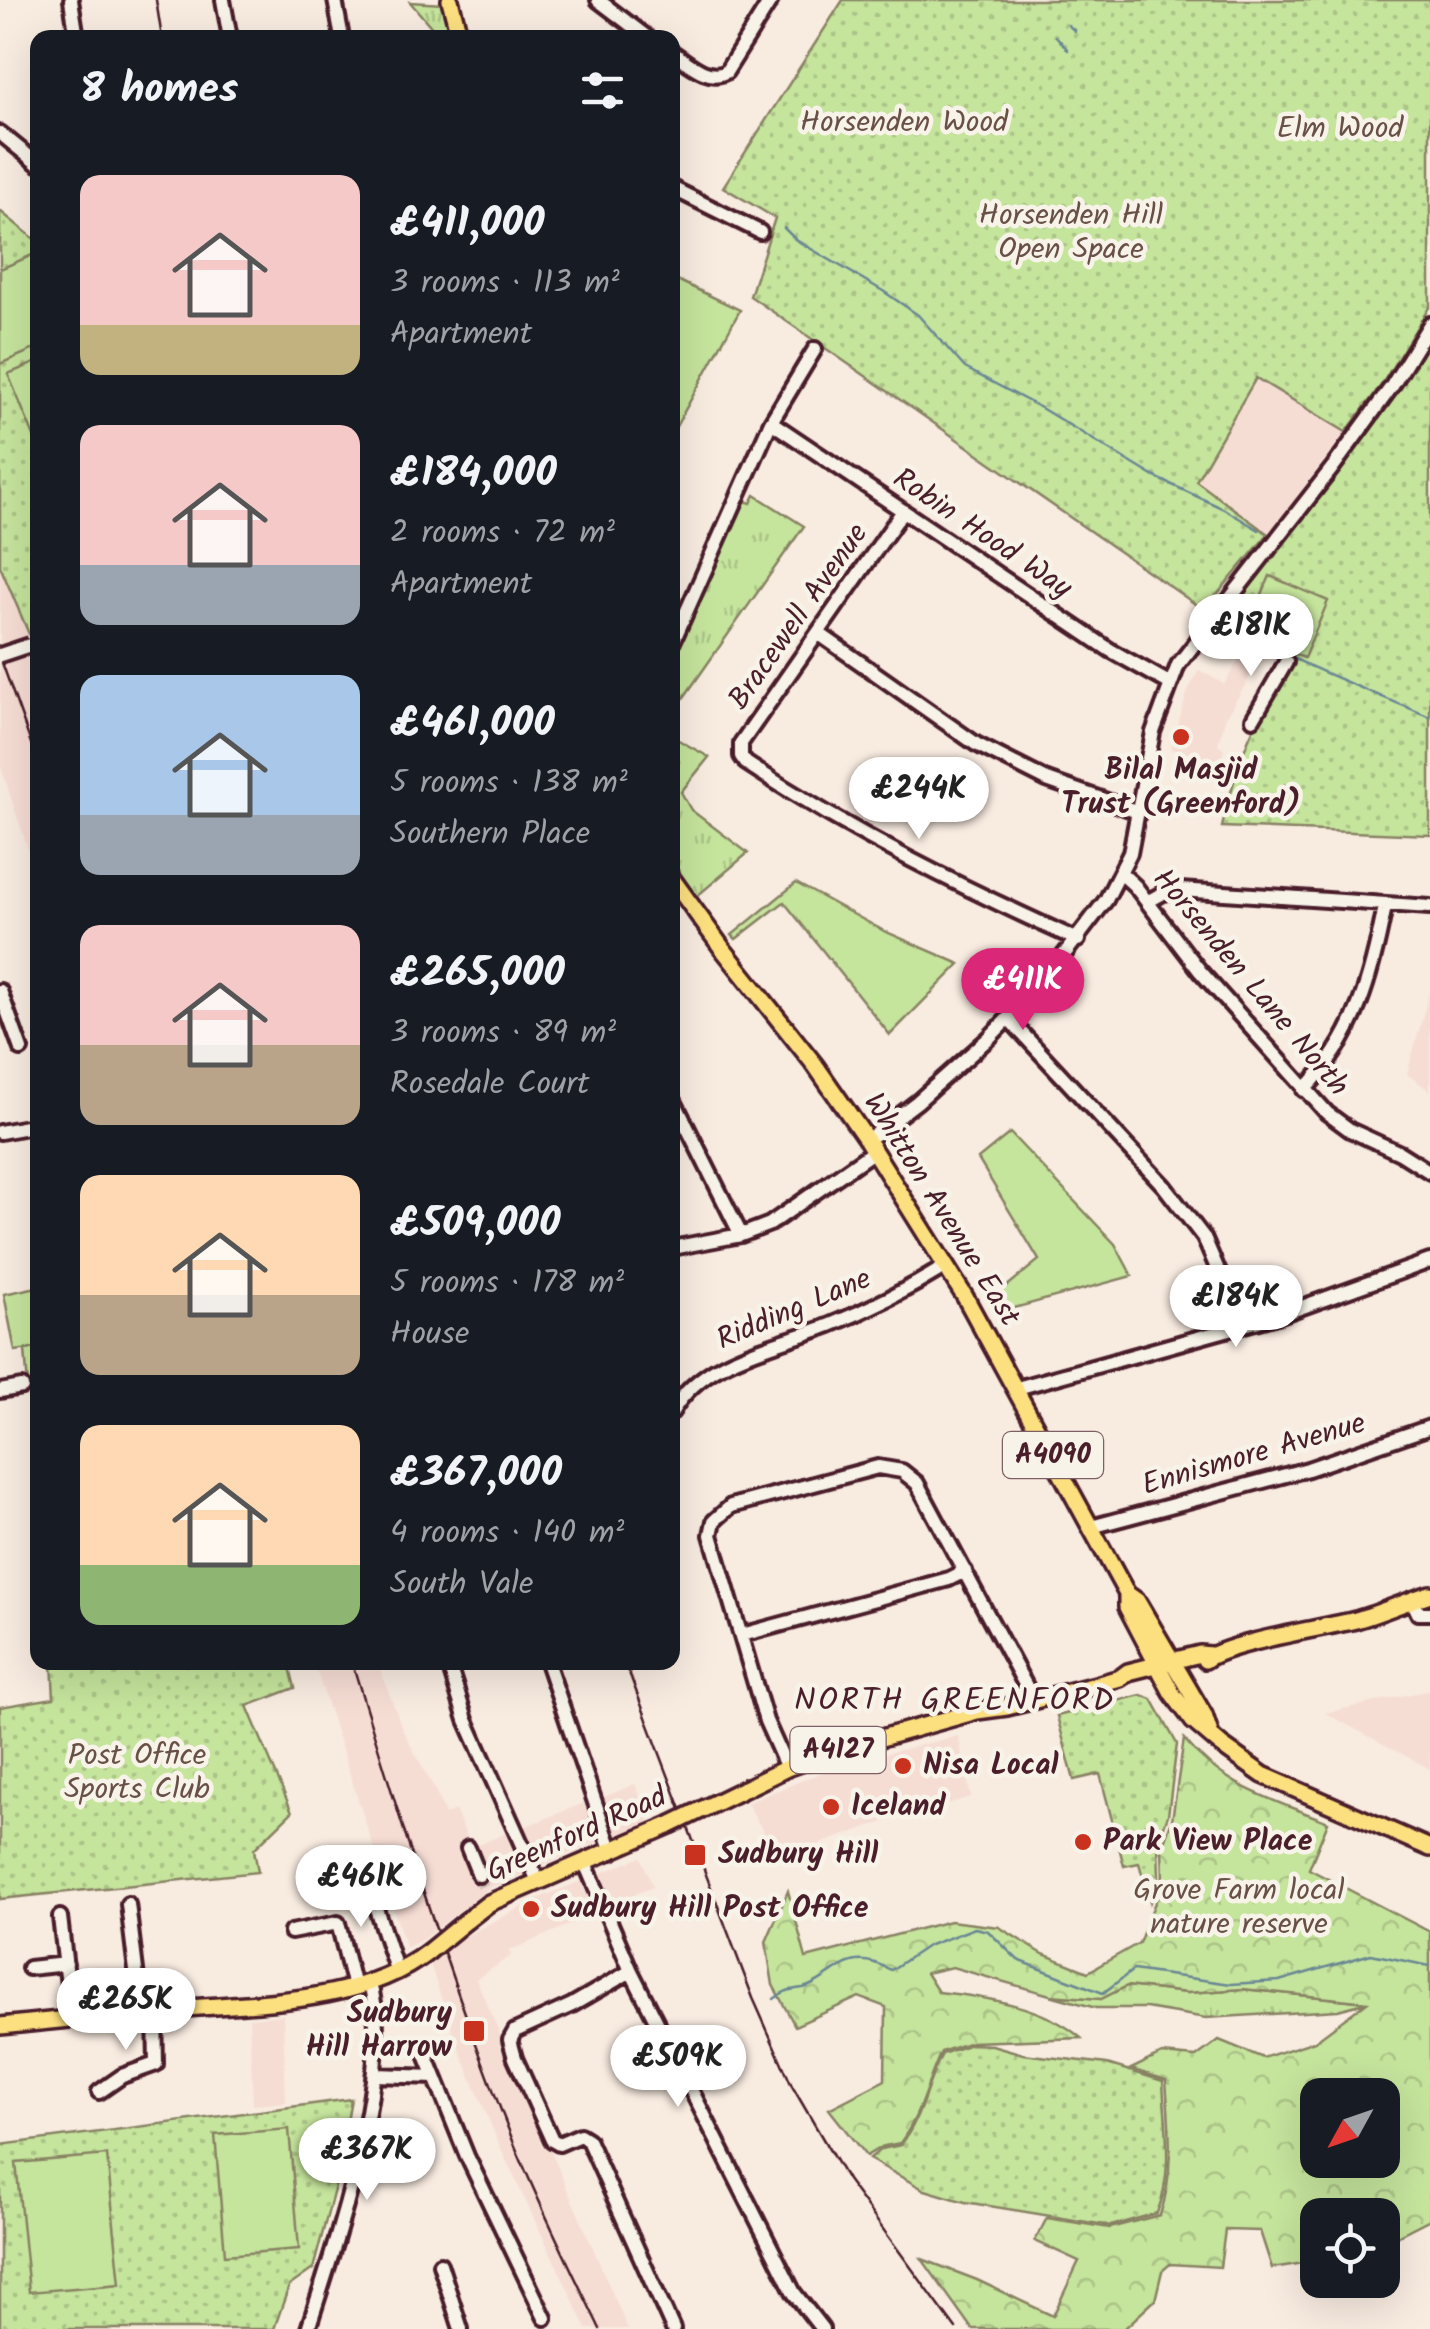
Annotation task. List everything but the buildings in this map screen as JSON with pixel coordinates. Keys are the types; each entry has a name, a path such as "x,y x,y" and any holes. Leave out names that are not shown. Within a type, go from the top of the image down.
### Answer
{"main road":[{"path":"450,0 458,30"},
{"name":"Whitton Avenue East","path":"680,890 815,1065 946,1266 1017,1388 1127,1594 1127,1607 1157,1669"},
{"name":"Whitton Avenue East","path":"1127,1594 1137,1600 1175,1664"},
{"name":"Greenford Road","path":"0,2026 303,1998 361,1984 428,1952 466,1921 487,1896 612,1852 788,1768 834,1751 960,1715 1120,1678 1130,1680 1200,1654 1422,1609 1430,1594"},
{"name":"A4090","path":"1175,1664 1204,1715 1210,1734"},
{"name":"A4090","path":"1157,1669 1194,1721 1242,1762 1430,1848"}],"street":[{"path":"71,0 76,30"},
{"path":"223,0 229,30"},
{"path":"336,0 341,30"},
{"path":"598,0 637,30"},
{"path":"680,59 708,75 726,72 772,0"},
{"path":"0,133 30,157"},
{"path":"680,192 760,232"},
{"name":"Horsenden Lane North","path":"1430,324 1392,386 1291,522 1187,651 1170,682 1153,732 1122,874 1208,982 1336,1121 1430,1172"},
{"path":"680,626 770,422 815,350"},
{"name":"Robin Hood Way","path":"770,422 1110,650 1170,682"},
{"name":"Bracewell Avenue","path":"902,510 741,743 740,752 746,763 855,832 967,890 1078,940"},
{"path":"818,633 976,744 1047,780 1138,812"},
{"path":"0,655 30,646"},
{"path":"1252,718 1286,662"},
{"path":"680,1246 741,1235 770,1224 799,1206 871,1146 1008,1018 1078,940 1122,874"},
{"path":"1146,902 1165,892 1180,890 1430,907"},
{"path":"1304,1090 1340,1046 1363,1000 1385,906"},
{"path":"0,991 21,1049"},
{"path":"1008,1018 1164,1186 1197,1228 1221,1276 1236,1328"},
{"path":"680,1113 741,1235"},
{"path":"0,1132 30,1126"},
{"path":"1017,1388 1328,1300 1430,1260"},
{"name":"Ridding Lane","path":"680,1401 690,1388 718,1369 859,1313 946,1266"},
{"path":"0,1391 22,1386"},
{"name":"Ennismore Avenue","path":"1091,1528 1308,1469 1430,1427"},
{"path":"788,1768 766,1721 711,1535 714,1521 731,1506 878,1468 902,1470 917,1483 1034,1700"},
{"path":"742,1634 949,1579 965,1571"},
{"path":"450,1670 466,1720 538,1881"},
{"path":"549,1670 612,1852"},
{"path":"468,1848 479,1875"},
{"path":"585,1863 631,1972 794,2292 822,2329"},
{"path":"366,1878 396,1969"},
{"path":"99,2092 122,2076 156,2064 128,1904"},
{"path":"60,1918 72,2018"},
{"path":"291,1932 338,1922 361,1984 375,1999 375,2076 350,2185 308,2329"},
{"path":"29,1968 66,1964"},
{"path":"631,1972 515,2031 510,2040 552,2140 559,2144 580,2135 588,2140 673,2329"},
{"path":"424,2050 467,2156 545,2318"},
{"path":"375,2076 435,2077"},
{"path":"440,2264 461,2329"}],"shaded area":[{"path":"1256,378 1346,432 1268,534 1196,481"},
{"path":"0,566 29,634 30,856 0,764"},
{"path":"1245,650 1261,658 1226,717 1218,744 1224,749 1220,763 1171,749 1187,693 1199,670 1224,684"},
{"path":"1430,990 1430,1091 1407,1074"},
{"path":"316,1670 381,1670 403,1731 445,1815 455,1810 472,1848 506,1833 524,1874 489,1888 406,1948"},
{"path":"1430,1690 1430,1769 1325,1713"},
{"path":"958,1736 971,1797 867,1827 779,1859 747,1803 842,1764"},
{"path":"635,1784 651,1824 616,1837 602,1798"},
{"path":"584,1803 599,1841 540,1866 524,1827"},
{"path":"641,1857 653,1887 611,1903 599,1874"},
{"path":"581,1881 594,1914 509,1951 511,1956 476,1979 628,2329 587,2329 504,2156 454,2036 430,1964 460,1939"},
{"path":"283,2015 286,2102 253,2105 249,2018"}],"green space":[{"name":"Horsenden Hill Open Space","path":"843,0 1430,0 1430,306 1382,384 1346,432 1256,378 1196,481 1268,534 1204,610 750,296 775,218 723,187"},
{"path":"410,2 443,4 450,30 434,30"},
{"path":"0,211 30,235 30,634 0,566"},
{"path":"30,256 30,351 0,364 0,269"},
{"path":"680,281 740,310 680,419"},
{"path":"1430,335 1430,835 1222,827 1248,740 1267,701 1293,663 1220,621 1395,390"},
{"path":"30,365 30,427 8,374"},
{"path":"755,495 804,526 680,703 680,642 745,501 751,503"},
{"path":"1270,576 1328,601 1304,658 1245,633"},
{"path":"680,741 709,757 681,792 691,810 748,853 696,897 680,873"},
{"path":"796,883 884,931 960,964 890,1035 784,902 736,939 732,935"},
{"path":"1010,1133 1115,1244 1132,1276 996,1313 989,1301 1039,1260 978,1159"},
{"path":"30,1288 30,1349 15,1351 4,1294"},
{"path":"30,1349 30,1411 25,1350"},
{"name":"Post Office Sports Club","path":"52,1670 291,1670 295,1688 247,1706 292,1812 254,1849 258,1872 0,1899 0,1707 54,1698"},
{"path":"1141,1695 1152,1699 1177,1744 1168,1815 1158,1843 1159,1877 1150,1902 1139,1863 1124,1866 1100,1774 1074,1780 1057,1716"},
{"name":"Grove Farm local nature reserve","path":"1184,1739 1233,1781 1328,1822 1309,1869 1430,1932 1430,2219 1400,2234 1400,2198 1300,2198 1300,2264 1272,2268 1260,2231 1225,2230 1220,2267 1170,2264 1162,2271 1155,2300 1124,2329 972,2329 922,2259 1053,2316 1079,2261 1035,2241 1047,2218 1110,2228 1160,2215 1169,2165 1166,2080 1131,2069 1162,2054 1196,2057 1219,2040 1263,2058 1315,2041 1367,2002 1243,1989 1187,1993 1127,1986 1101,1999 1050,1995 952,1967 926,1973 938,1992 995,2000 1032,2011 1081,2038 971,2042 941,2052 900,2143 881,2147 866,2156 829,2109 885,2080 886,2007 859,1997 795,2026 773,1985 766,1942 788,1891 806,1958 950,1921 999,1927 1043,1954 1088,1972 1139,1943 1163,1882 1162,1847 1172,1820"},
{"path":"1127,1986 1187,1993 1243,1989 1368,2002 1338,2010 1206,2018 1146,2008 1096,2008 1050,1995 1101,1999"},
{"path":"971,2044 1107,2064 1163,2081 1167,2165 1157,2213 1111,2226 965,2202 925,2190 869,2159 881,2149 901,2145 942,2054"},
{"path":"351,2099 336,2182 313,2269 289,2286 274,2329 0,2329 0,2145"},
{"path":"289,2129 299,2249 225,2255 215,2135"},
{"path":"107,2155 120,2284 29,2292 16,2163"}],"waterway":[{"path":"1068,25 1075,31"},
{"path":"1056,36 1068,50"},
{"path":"784,228 796,240 918,315 965,368 1041,408 1153,476 1259,530"},
{"path":"1226,615 1261,642 1430,717"},
{"path":"774,1999 787,1991 810,1986 852,1962 867,1961 891,1970 927,1946 975,1928 988,1931 1018,1960 1103,1993 1133,1970 1231,1984 1279,1981 1371,1954 1430,1966"}],"tunnel":[{"path":"479,1875 485,1891"}],"railway":[{"path":"156,0 161,30"},
{"path":"0,657 30,741"},
{"path":"354,1670 428,1904 490,2082 533,2189 600,2329"},
{"path":"628,1670 753,1998 792,2086 847,2180 956,2329"}],"place":[{"name":"Bilal Masjid Trust (Greenford)","path":"1181,737"},
{"name":"Nisa Local","path":"903,1766"},
{"name":"Iceland","path":"831,1807"},
{"name":"Park View Place","path":"1083,1842"},
{"name":"Sudbury Hill","path":"695,1855"},
{"name":"Sudbury Hill Post Office","path":"531,1909"},
{"name":"Sudbury Hill Harrow","path":"474,2031"}],"district":[{"name":"NORTH GREENFORD","path":"955,1701"}],"park label":[{"name":"Horsenden Wood","path":"904,123"},
{"name":"Elm Wood","path":"1340,129"}]}
